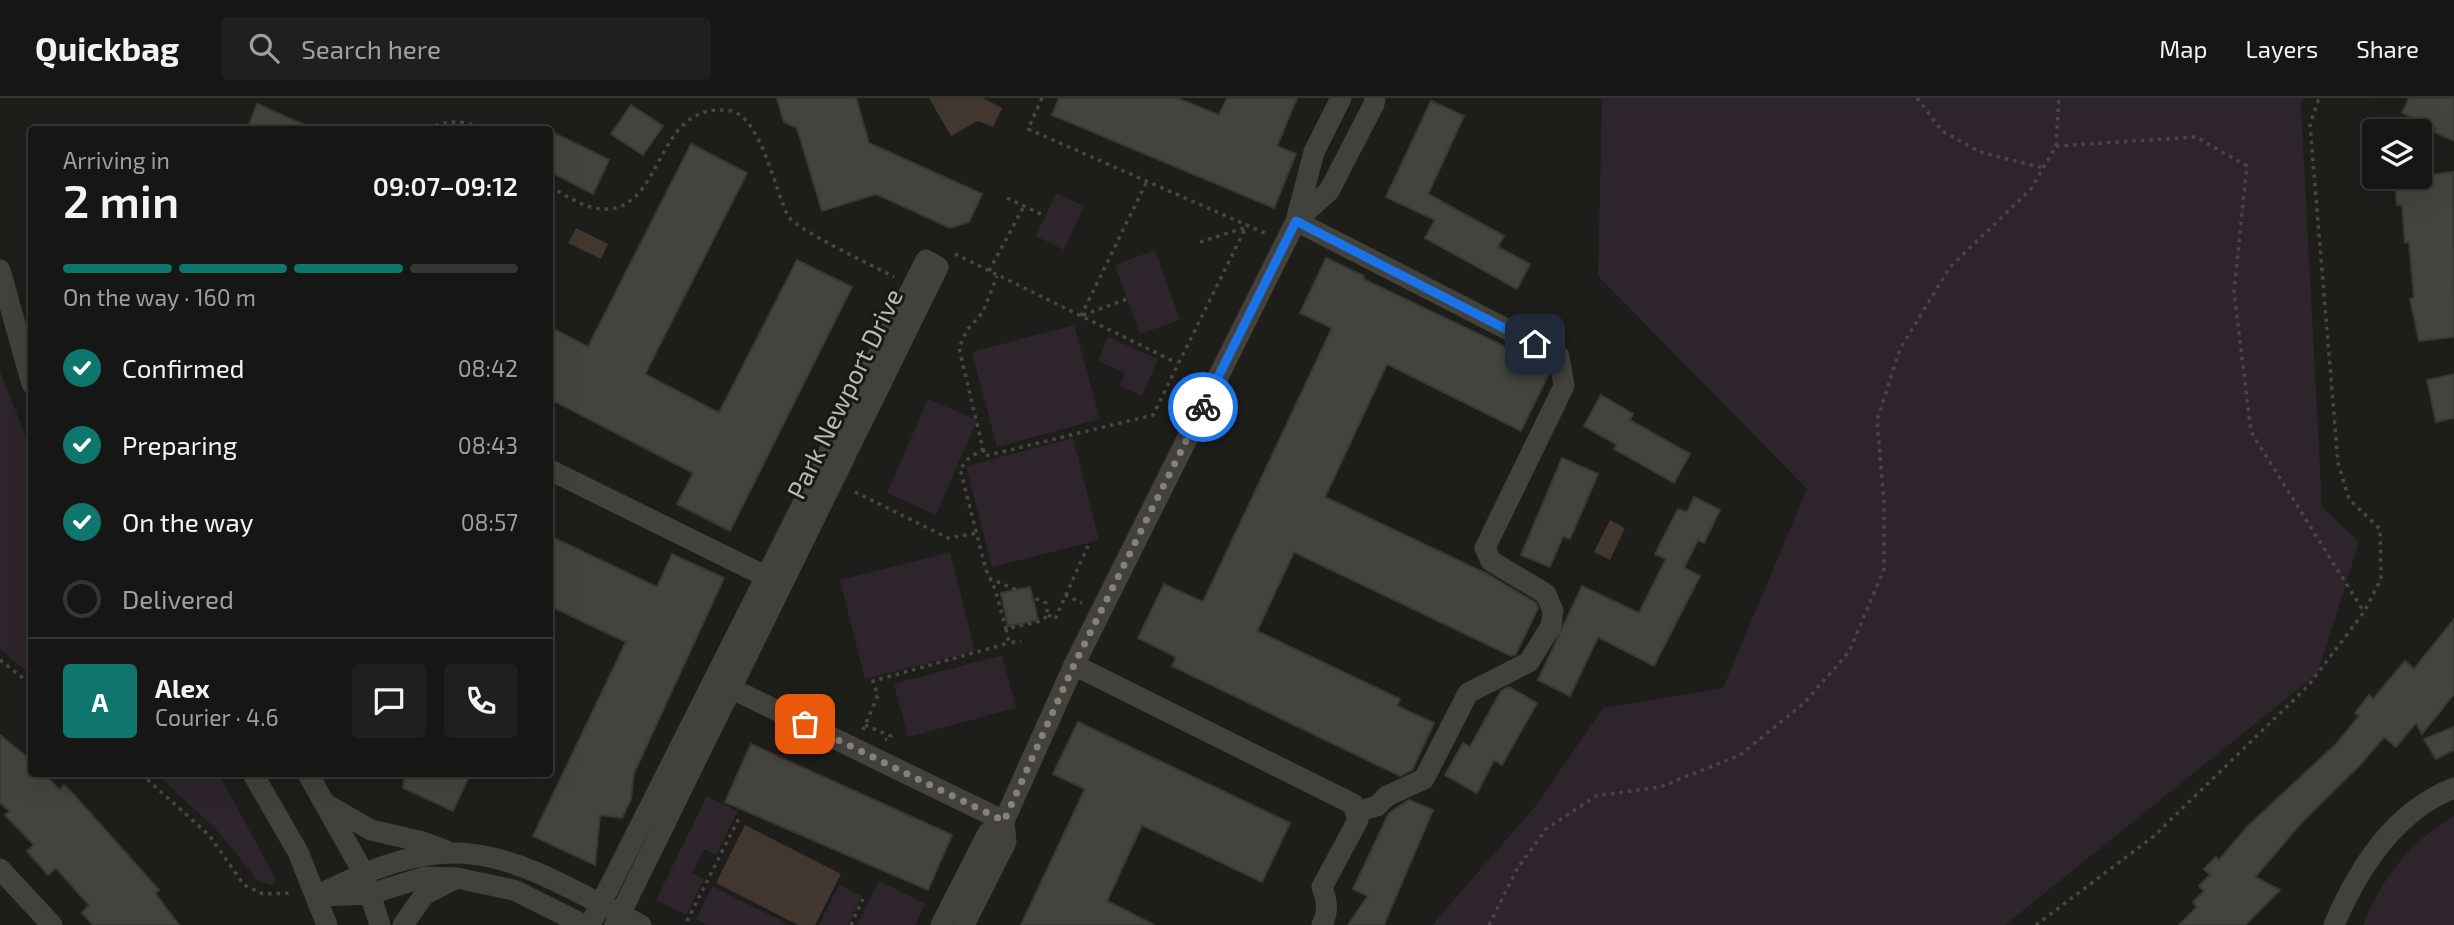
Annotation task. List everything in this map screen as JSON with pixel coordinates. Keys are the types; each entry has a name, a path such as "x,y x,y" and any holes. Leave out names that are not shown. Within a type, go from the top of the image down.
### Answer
{"street":[{"path":"941,925 988,833 1004,821 1074,665 1296,221 1314,152 1341,98"},
{"path":"1296,221 1329,191 1375,98"},
{"path":"1296,221 1559,356 1564,375 1564,386 1485,548 1491,561 1546,594 1553,611 1551,626 1529,662 1468,692 1424,779 1387,796 1377,806 1356,812"},
{"name":"Park Newport Drive","path":"590,925 721,683 938,267 926,260 774,580"},
{"path":"0,270 28,370"},
{"path":"553,471 774,580"},
{"path":"1074,665 1353,804 1358,820 1322,887 1327,901 1327,916 1322,925"},
{"path":"721,683 1004,821"},
{"name":"Park Newport Drive","path":"618,920 721,683"},
{"path":"255,777 298,852 327,925"},
{"path":"310,777 363,872 380,925"},
{"path":"2334,925 2348,891 2390,832 2444,792 2454,788"},
{"path":"325,802 371,830 423,842 449,852 511,860 559,881 600,904 618,920 641,925"},
{"path":"964,925 1006,842 1004,821"},
{"path":"317,896 363,872 416,856 449,852"},
{"path":"0,869 52,925"},
{"path":"317,896 370,894 425,877 457,878 514,890 584,925"},
{"path":"403,925 424,895 457,878"}],"path":[{"path":"1042,98 1028,129 1246,227"},
{"path":"1917,98 1942,131 1980,152 2043,168"},
{"path":"1489,925 1517,869 1546,829 1596,796 1660,787 1740,755 1802,704 1849,652 1884,569 1884,502 1877,420 1899,349 1950,267 2031,189 2056,146 2059,98"},
{"path":"2036,925 2154,835 2308,686 2364,612 2381,579 2380,529 2349,499 2338,463 2309,125 2319,98"},
{"name":"Park Newport Drive","path":"553,188 591,207 606,210 621,205 642,189 668,141 688,118 710,109 734,111 751,124 790,220 912,286"},
{"path":"435,126 466,123 474,126"},
{"path":"2056,146 2196,137 2247,166 2234,291 2251,432 2364,612"},
{"path":"1081,316 1146,183"},
{"path":"1007,198 1045,216"},
{"path":"989,271 1024,206"},
{"path":"1200,242 1246,227"},
{"path":"997,276 983,312 967,330 959,348 985,456 1153,415 1246,227"},
{"path":"953,253 1177,363"},
{"path":"1081,316 1127,299"},
{"path":"984,449 968,459 960,469 1009,643"},
{"path":"855,492 948,538 978,533"},
{"path":"1048,615 1055,619 1088,546"},
{"path":"989,578 1046,603 1048,615"},
{"path":"1065,595 1086,605"},
{"path":"1006,629 1041,621 1048,615"},
{"path":"866,735 868,730 888,740 891,736 865,724 878,695 873,681 1021,641"},
{"path":"0,660 28,682"},
{"path":"144,777 209,835 244,885 263,894 289,892 317,896"},
{"path":"687,921 740,816"},
{"path":"851,925 863,899"}],"shaded area":[{"path":"929,98 983,98 1002,108 993,127 978,121 951,136"},
{"path":"1602,98 2303,98 2301,104 2322,507 2359,542 2318,673 2005,925 1432,925 1538,803 1603,708 1723,688 1807,489 1598,276"},
{"path":"1056,193 1084,206 1064,250 1036,236"},
{"path":"576,228 608,244 601,259 568,243"},
{"path":"1155,250 1180,320 1140,334 1115,265"},
{"path":"1074,325 1100,419 997,447 972,352"},
{"path":"1108,337 1158,359 1142,396 1120,386 1125,373 1098,361"},
{"path":"0,371 28,442 28,672 0,649"},
{"path":"928,399 977,420 936,515 887,493"},
{"path":"1073,438 1099,540 992,567 966,466"},
{"path":"1610,520 1625,528 1610,560 1594,552"},
{"path":"950,552 975,651 865,679 840,580"},
{"path":"1002,655 1016,708 908,737 894,684"},
{"path":"159,777 221,777 276,880 271,885 258,881 216,829"},
{"path":"707,796 738,811 716,855 704,849 692,873 704,879 686,915 656,900"},
{"path":"2454,816 2454,925 2363,925 2388,876 2399,862 2424,837"},
{"path":"745,825 841,874 815,925 798,925 716,883"},
{"path":"879,881 925,904 915,925 857,925"},
{"path":"839,885 862,896 848,925 819,925"},
{"path":"712,886 790,925 708,925 696,919"}],"building":[{"path":"777,98 856,98 869,143 982,194 969,222 950,228 876,194 822,211 797,128 784,122"},
{"path":"1059,98 1177,98 1219,115 1227,98 1297,98 1277,146 1296,154 1274,208 1052,115"},
{"path":"2409,98 2454,98 2454,141 2434,132 2436,128 2432,126 2432,119 2416,119 2402,113"},
{"path":"1431,101 1464,116 1428,194 1504,236 1498,247 1530,264 1517,289 1425,238 1435,220 1386,197"},
{"path":"257,104 307,126 249,126"},
{"path":"631,105 663,126 643,155 611,134"},
{"path":"553,132 609,160 593,194 553,174"},
{"path":"691,144 747,173 645,374 719,413 797,260 852,287 730,531 677,504 693,473 553,401 553,329 588,347"},
{"path":"2453,172 2454,337 2419,341 2410,299 2414,298 2409,242 2405,243 2402,205 2397,205 2396,189 2432,189 2432,175"},
{"path":"1326,258 1364,276 1363,279 1548,367 1549,373 1521,431 1387,364 1325,497 1489,575 1536,603 1538,608 1516,654 1511,656 1294,552 1257,631 1400,699 1397,706 1434,723 1412,770 1400,776 1172,666 1176,657 1138,638 1164,584 1203,602 1332,328 1300,313"},
{"path":"2454,374 2454,418 2436,422 2427,380"},
{"path":"1601,395 1633,414 1630,420 1690,454 1674,483 1614,449 1617,445 1584,426"},
{"path":"1562,458 1598,474 1570,539 1563,536 1550,567 1521,555"},
{"path":"1694,497 1720,510 1704,543 1698,540 1684,568 1700,576 1654,666 1598,637 1570,696 1538,680 1582,586 1639,613 1666,559 1655,554 1678,509 1687,512"},
{"path":"553,537 657,587 672,554 724,578 634,773 631,799 622,818 600,815 595,865 533,836 626,642 553,607"},
{"path":"1030,587 1038,620 1008,626 1001,593"},
{"path":"2454,619 2454,694 2422,734 2416,723 2396,747 2384,737 2360,765 2303,821 2255,877 2280,890 2245,925 2179,925 2197,907 2193,902 2204,891 2199,886 2210,875 2204,869 2216,857 2219,860 2247,827 2337,743 2359,716 2355,713 2369,695 2373,699 2405,661 2414,669"},
{"path":"1509,687 1537,703 1502,765 1494,760 1477,793 1445,775 1463,743 1470,747 1501,691"},
{"path":"1078,722 1290,823 1262,882 1142,825 1107,901 1154,925 1021,925 1085,789 1053,774"},
{"path":"2454,727 2454,750 2436,759 2424,739"},
{"path":"0,735 28,758 28,777 47,777 60,790 64,785 76,797 159,890 155,893 179,925 93,925 82,913 89,905 56,868 48,875 27,851 34,845 5,815 10,811 0,803"},
{"path":"751,744 952,835 928,890 725,802"},
{"path":"405,777 469,777 453,811 403,788"},
{"path":"1409,800 1433,810 1384,925 1348,925 1368,896 1353,889 1389,813"}],"way so far":[{"path":"805,724 1004,821 1074,665 1203,407"}],"route":[{"path":"1203,407 1296,221 1535,344"}]}
